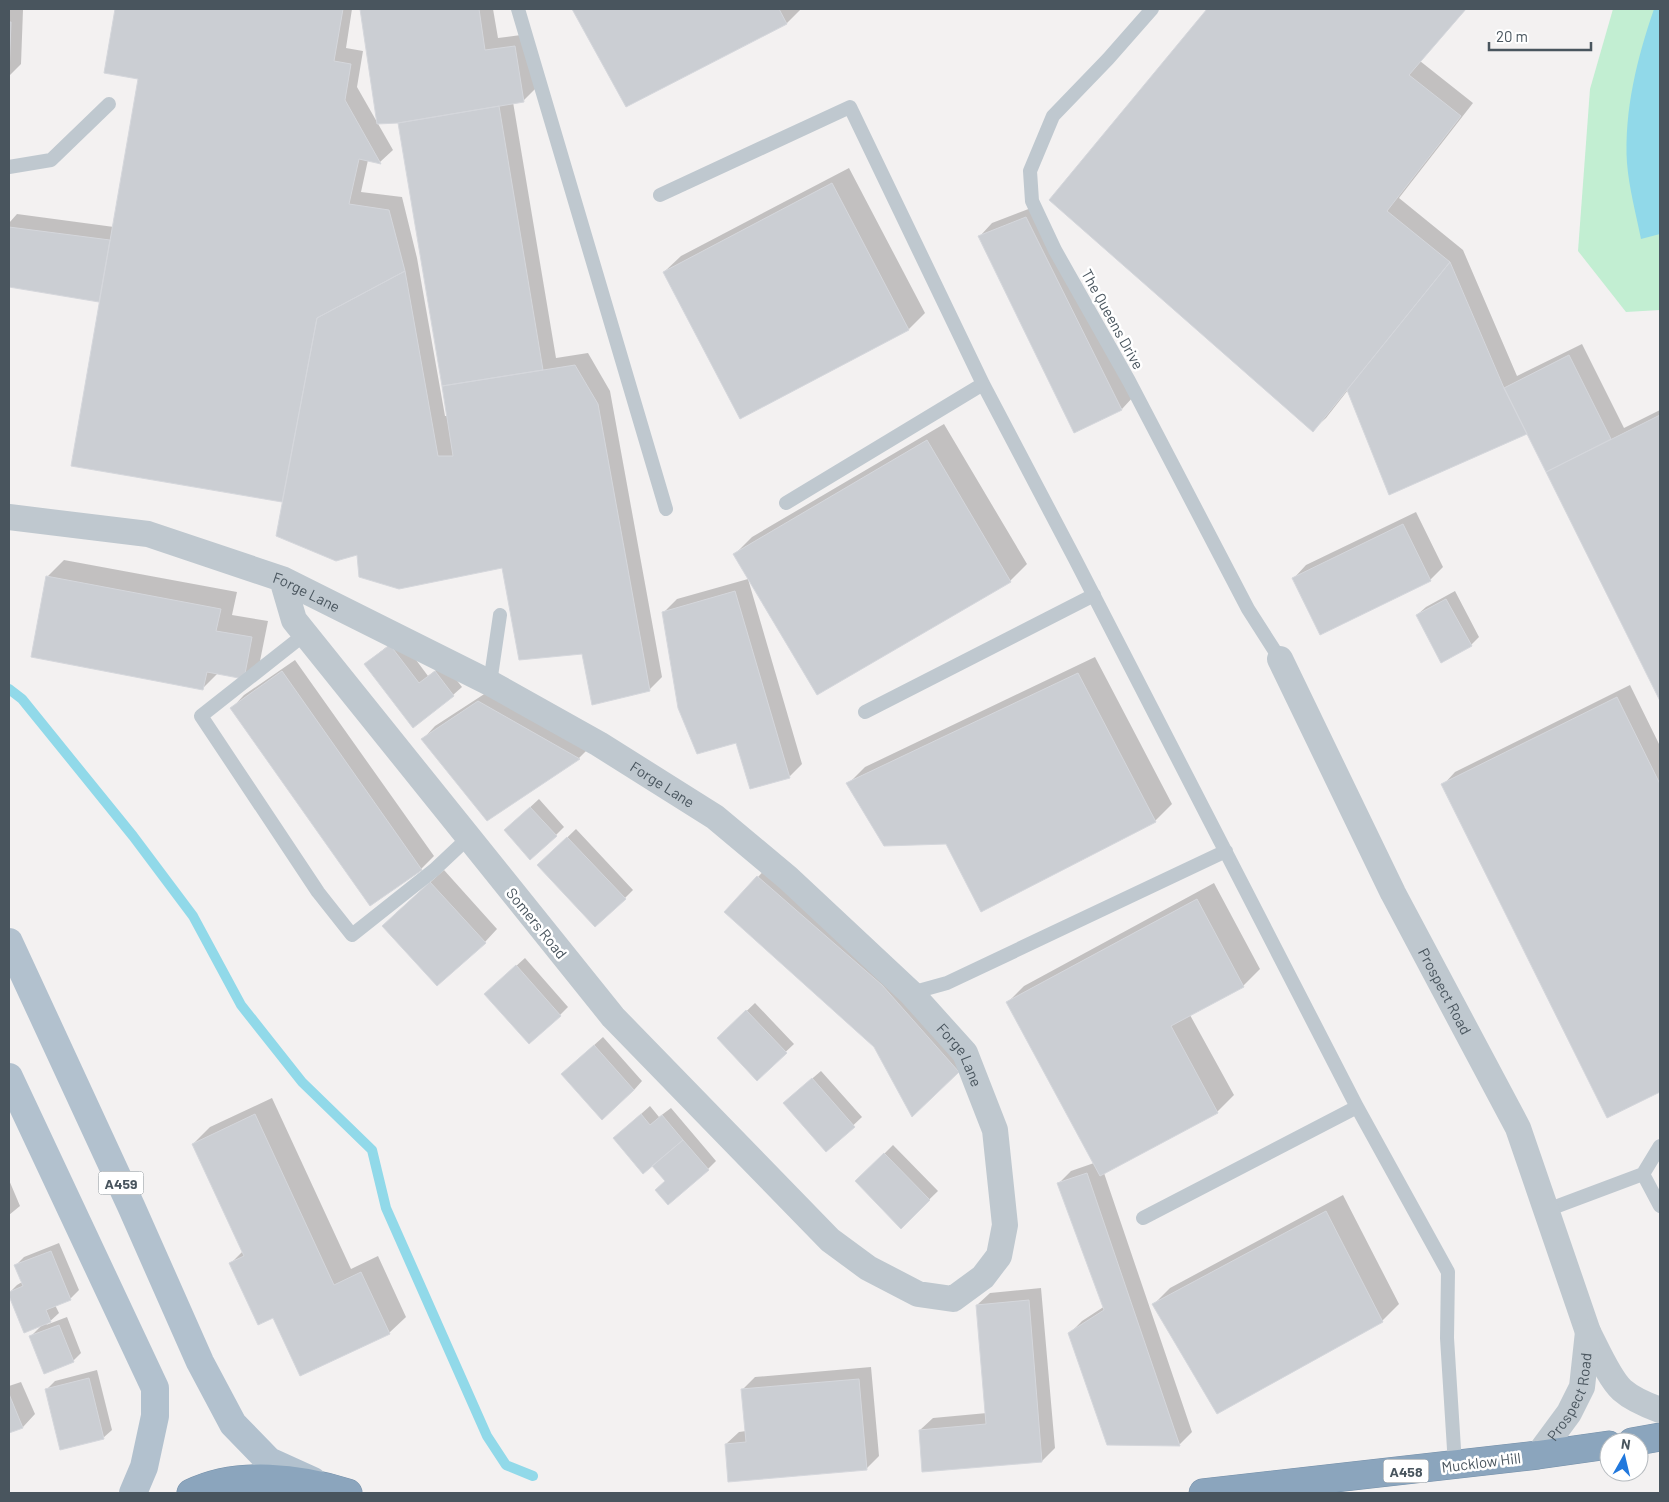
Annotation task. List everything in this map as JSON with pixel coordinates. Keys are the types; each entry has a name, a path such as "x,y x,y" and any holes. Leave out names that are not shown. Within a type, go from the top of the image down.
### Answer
{"highway":[{"name":"Mucklow Hill","path":"1203,1493 1538,1456 1599,1447"},
{"path":"191,1493 228,1482 266,1478 321,1485 348,1493"}],"main road":[{"name":"A459","path":"9,942 131,1206 200,1362 233,1424 269,1461 321,1485"},
{"path":"9,1077 155,1388 156,1416 144,1467 134,1493"}],"street":[{"name":"Forge Lane","path":"9,517 148,534 282,579 490,683 599,744 715,817 788,878 911,993 965,1052 995,1130 1005,1225 999,1256 983,1277 953,1299 918,1294"},
{"name":"Somers Road","path":"282,579 294,620 613,1017 830,1240 868,1268 918,1294"},
{"name":"Prospect Road","path":"1280,659 1393,893 1518,1128 1588,1332 1604,1363 1622,1390 1647,1405 1660,1410"},
{"name":"Prospect Road","path":"1538,1456 1569,1413 1582,1387 1588,1332"}],"lane":[{"path":"518,9 666,509"},
{"name":"The Queens Drive","path":"1152,9 1108,59 1053,116 1030,171 1032,201 1055,250 1129,381 1244,600 1280,659"},
{"path":"9,167 52,160 109,104"},
{"path":"660,195 850,107 983,384 1094,595 1357,1106 1448,1272 1448,1338 1455,1465"},
{"path":"786,503 983,384"},
{"path":"865,712 1094,595"},
{"path":"490,683 500,615"},
{"path":"305,634 201,716 318,892 352,935 434,870 468,838"},
{"path":"911,993 947,983 1226,850"},
{"path":"1143,1218 1357,1106"},
{"path":"1547,1210 1643,1174 1660,1146"},
{"path":"1643,1174 1660,1206"}],"green space":[{"path":"1613,9 1660,9 1660,310 1626,312 1578,251 1590,89"}],"water":[{"path":"1654,9 1660,9 1660,234 1641,239 1628,172 1628,124 1637,66"}],"building":[{"path":"115,9 343,9 334,61 351,64 345,100 381,164 359,159 349,204 389,210 405,271 317,318 282,502 71,466 138,79 104,73"},
{"path":"360,9 479,9 485,50 515,46 524,102 398,123 377,124"},
{"path":"572,9 779,9 787,24 626,107"},
{"path":"1207,9 1466,9 1409,75 1461,116 1387,211 1450,262 1313,432 1049,200"},
{"path":"9,22 11,22 9,77"},
{"path":"499,106 543,370 442,386 398,123"},
{"path":"832,183 909,330 740,419 663,272"},
{"path":"1026,217 1122,410 1074,433 978,236"},
{"path":"9,227 110,240 99,302 9,287"},
{"path":"1450,262 1504,388 1527,434 1389,495 1347,390"},
{"path":"405,271 438,456 453,456 442,386 575,365 598,404 650,691 592,705 582,654 519,660 502,568 399,589 359,577 357,555 336,561 276,536 317,318"},
{"path":"1569,355 1611,439 1546,472 1504,388"},
{"path":"1660,415 1660,701 1546,472"},
{"path":"927,440 1011,582 817,695 733,554"},
{"path":"1403,524 1431,581 1320,635 1292,578"},
{"path":"46,576 221,609 216,631 252,637 244,679 207,672 203,690 31,657"},
{"path":"735,591 790,778 750,789 736,743 697,754 678,708 662,612"},
{"path":"1446,599 1472,646 1441,663 1416,615"},
{"path":"390,645 419,683 435,671 454,696 413,728 364,664"},
{"path":"282,671 422,870 370,906 230,708"},
{"path":"1078,673 1156,822 981,912 946,844 884,846 846,783"},
{"path":"1617,697 1660,784 1660,1092 1607,1118 1441,784"},
{"path":"478,701 580,759 487,821 421,739"},
{"path":"530,807 557,836 530,860 504,830"},
{"path":"567,837 626,899 595,927 537,865"},
{"path":"757,876 882,985 959,1072 912,1117 874,1047 724,912"},
{"path":"430,882 486,943 437,986 382,926"},
{"path":"1197,899 1244,987 1171,1026 1218,1113 1100,1176 1006,1002"},
{"path":"516,965 561,1016 529,1044 484,994"},
{"path":"746,1010 787,1053 757,1081 717,1038"},
{"path":"594,1045 634,1090 602,1120 561,1074"},
{"path":"812,1078 855,1127 826,1152 783,1103"},
{"path":"255,1114 334,1285 361,1272 390,1334 300,1376 273,1318 258,1325 229,1263 244,1256 192,1144"},
{"path":"641,1114 650,1125 662,1115 683,1140 643,1174 613,1138"},
{"path":"683,1140 709,1170 668,1205 655,1190 665,1181 652,1166"},
{"path":"884,1153 930,1200 901,1229 855,1181"},
{"path":"1087,1173 1180,1446 1107,1445 1068,1333 1104,1310 1057,1183"},
{"path":"1326,1211 1383,1322 1217,1414 1152,1304"},
{"path":"51,1251 71,1300 46,1310 51,1322 24,1333 9,1296 9,1292 23,1286 14,1265"},
{"path":"1029,1300 1042,1462 922,1472 919,1430 986,1424 976,1305"},
{"path":"59,1325 74,1362 44,1374 29,1336"},
{"path":"89,1378 104,1439 60,1450 45,1389"},
{"path":"859,1379 867,1470 728,1482 725,1444 746,1442 741,1389"},
{"path":"9,1394 23,1428 9,1433"}],"waterway":[{"path":"9,689 22,699 133,836 193,916 241,1005 302,1082 372,1150 386,1208 487,1436 506,1465 533,1476"}]}
